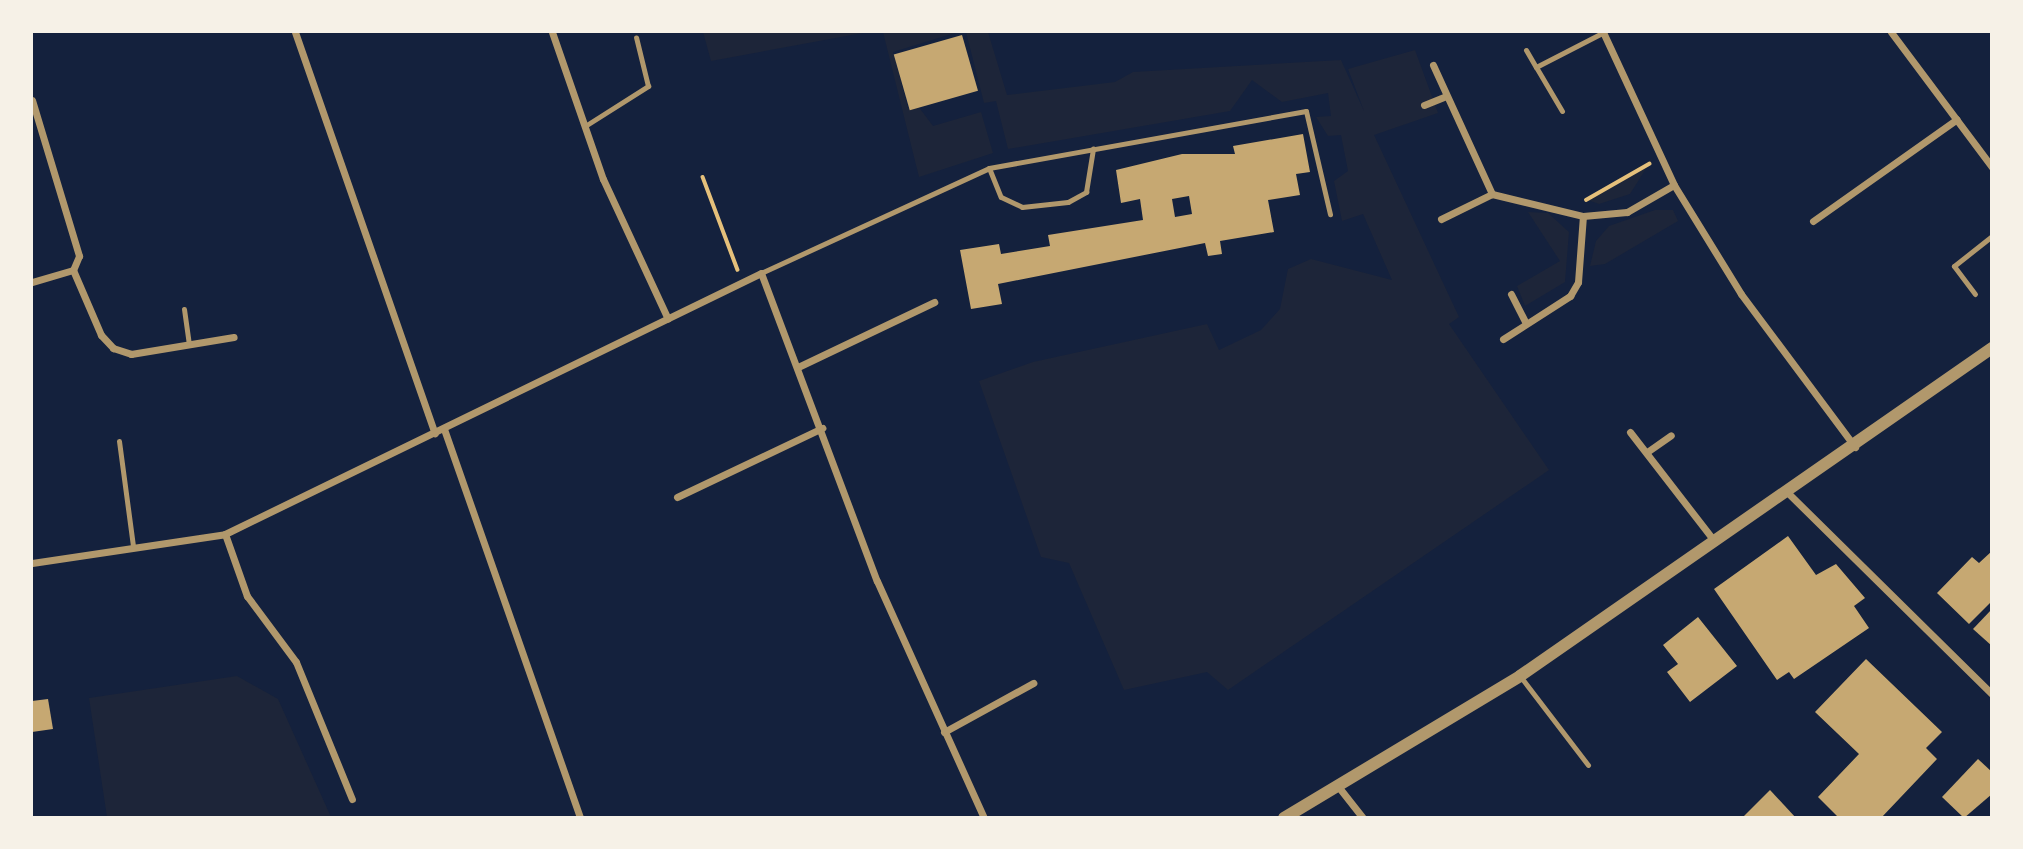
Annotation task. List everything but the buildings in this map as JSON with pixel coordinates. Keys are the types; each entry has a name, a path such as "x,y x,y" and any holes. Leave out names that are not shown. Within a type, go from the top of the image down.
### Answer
{"street":[{"path":"295,32 435,433"},
{"path":"552,32 585,126 668,319"},
{"path":"1603,32 1674,185 1741,293 1855,447"},
{"path":"1891,32 1992,167"},
{"path":"1433,65 1492,194"},
{"path":"1424,105 1446,96"},
{"path":"32,100 79,256 74,270 101,335 113,348 131,354 234,337"},
{"path":"1813,220 1956,119"},
{"path":"1441,219 1492,194 1569,210 1583,216 1627,212 1674,185"},
{"path":"1503,339 1570,296 1578,282 1583,216"},
{"path":"32,282 74,270"},
{"path":"32,563 225,534 761,273 822,428 877,581 984,817"},
{"path":"1511,294 1526,323"},
{"path":"798,366 934,302"},
{"path":"1284,817 1520,676 1855,447 1992,348"},
{"path":"677,497 822,428"},
{"path":"444,429 580,817"},
{"path":"1630,432 1716,542"},
{"path":"1647,452 1671,435"},
{"path":"1788,493 1992,694"},
{"path":"225,534 247,596 296,662 352,799"},
{"path":"944,732 1033,683"},
{"path":"1337,784 1363,817"}],"lane":[{"path":"1536,67 1603,32"},
{"path":"585,126 648,86 636,37"},
{"path":"1526,50 1562,111"},
{"path":"761,273 989,168 1306,111 1331,214"},
{"path":"989,168 1001,197 1022,207 1068,202 1086,191 1093,149"},
{"path":"1975,295 1954,266 1992,236"},
{"path":"184,309 189,344"},
{"path":"120,441 133,546"},
{"path":"1520,676 1588,765"}],"path":[{"path":"1569,210 1661,157"},
{"path":"703,177 743,282"}],"shaded area":[{"path":"703,32 868,32 711,61"},
{"path":"883,32 958,32 893,52 908,108 918,106 933,126 981,112 993,153 919,177"},
{"path":"966,32 988,32 1007,95 1115,82 1133,72 1341,60 1364,111 1348,69 1415,50 1438,113 1374,135 1459,317 1449,324 1549,470 1228,690 1207,672 1124,690 1069,563 1041,557 979,381 1033,362 1207,324 1219,350 1261,330 1280,309 1288,269 1311,259 1392,280 1363,214 1342,221 1334,181 1348,171 1341,135 1328,136 1316,117 1331,116 1328,93 1282,102 1252,80 1230,111 1008,149 996,101 984,103"},
{"path":"1652,159 1630,194 1599,204 1585,199"},
{"path":"1655,210 1673,210 1678,221 1605,264 1590,266 1596,241 1609,226"},
{"path":"1528,212 1548,213 1569,232 1565,282 1525,306 1517,286 1560,261"},
{"path":"237,676 278,699 331,817 107,817 89,698"}]}
